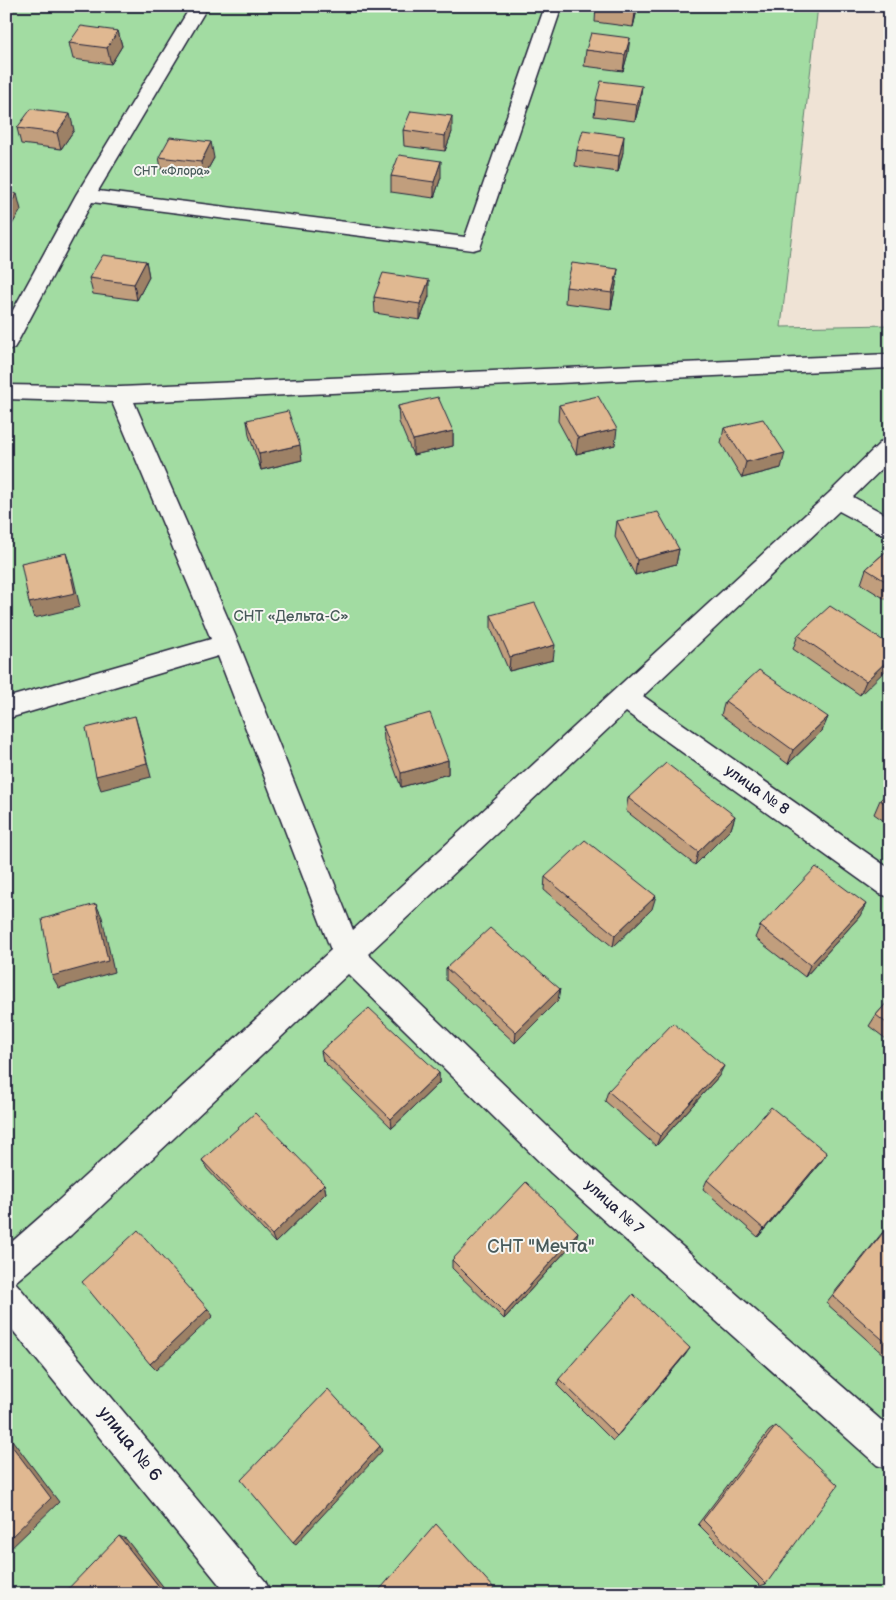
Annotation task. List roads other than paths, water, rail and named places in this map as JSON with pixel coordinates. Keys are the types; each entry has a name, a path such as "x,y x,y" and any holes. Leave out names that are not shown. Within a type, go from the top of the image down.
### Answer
{"street":[{"path":"6,343 86,195 200,6"},
{"path":"86,195 474,244 554,6"},
{"path":"6,392 120,395 890,361"},
{"path":"120,395 226,644 347,953"},
{"path":"6,1268 59,1223 837,499 890,447"},
{"path":"837,499 890,528"},
{"path":"6,709 226,644"},
{"name":"улица № 8","path":"624,696 890,885"},
{"name":"улица № 7","path":"347,953 562,1162 890,1452"},
{"name":"улица № 6","path":"6,1295 252,1594"}],"park label":[{"name":"СНТ «Флора»","path":"172,171"},
{"name":"СНТ «Дельта-С»","path":"291,616"},
{"name":"СНТ \"Мечта\"","path":"541,1246"}]}
